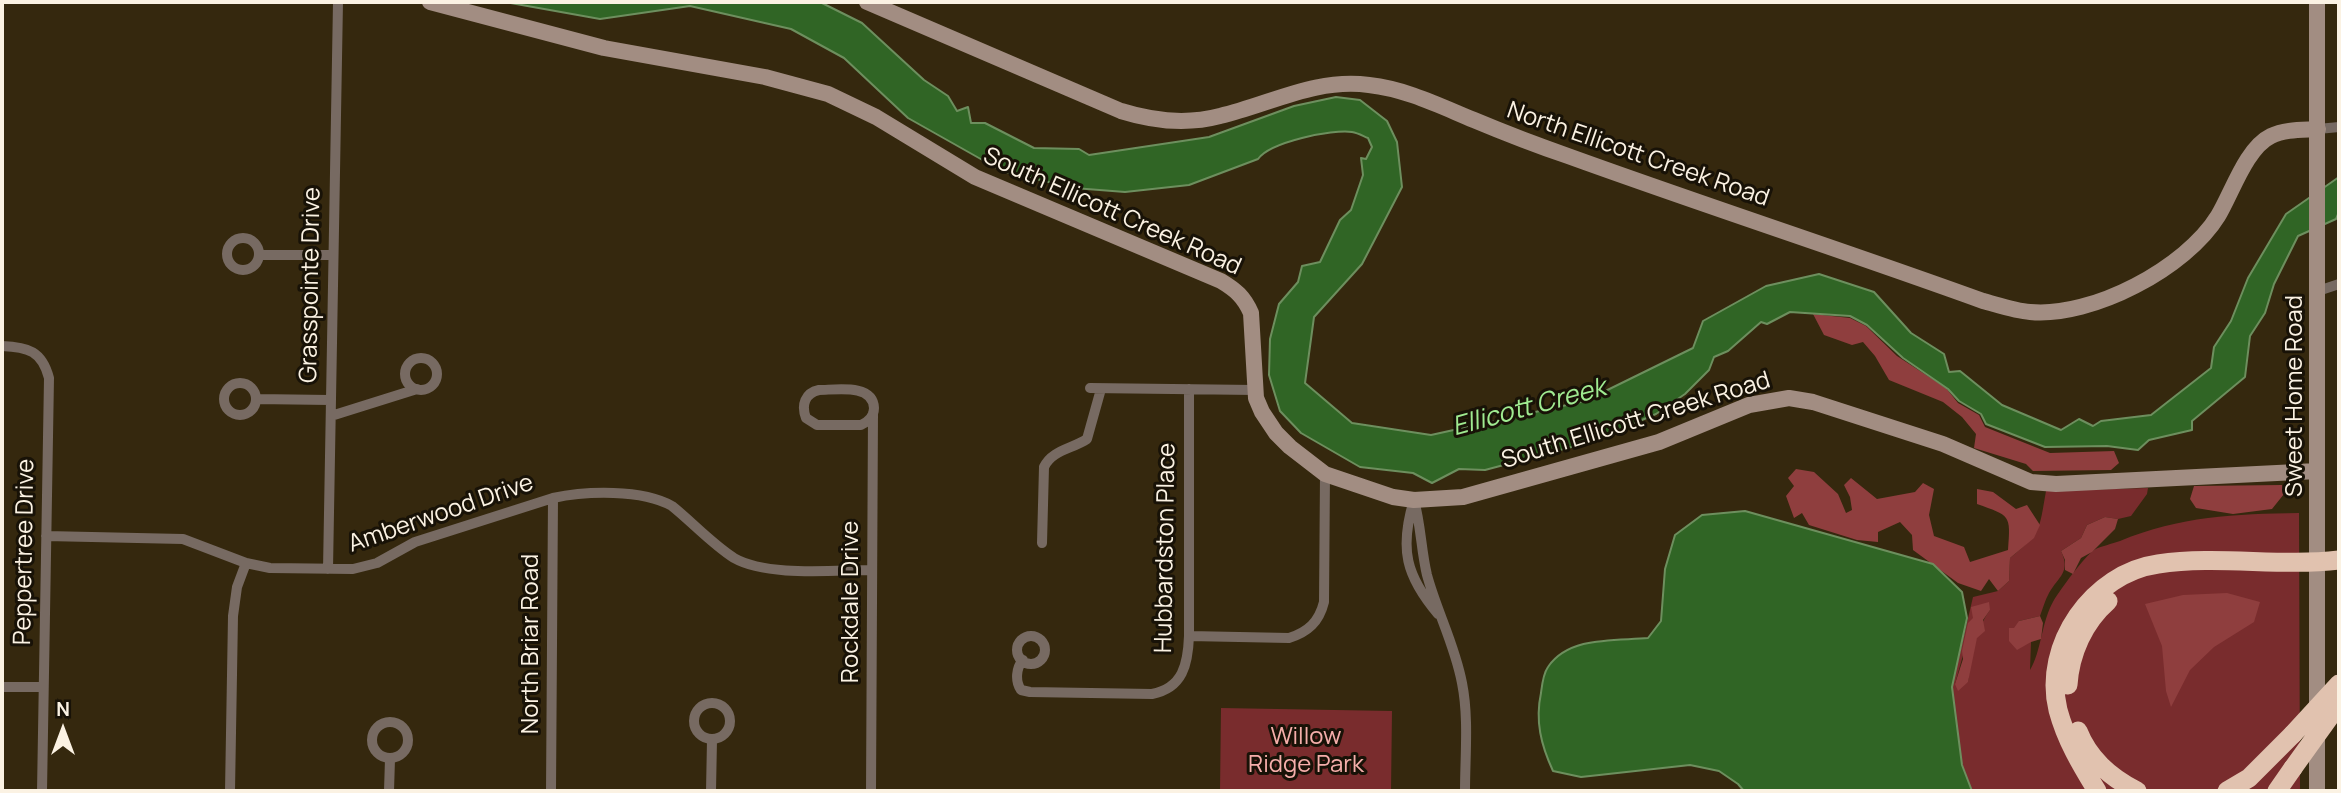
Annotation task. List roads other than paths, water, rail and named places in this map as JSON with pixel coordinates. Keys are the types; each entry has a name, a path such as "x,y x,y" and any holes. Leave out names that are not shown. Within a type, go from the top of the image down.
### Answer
{"highway":[{"path":"2137,791 2120,783 2089,753 2069,705 2070,667 2078,641 2093,617 2115,595 2152,577 2317,569 2339,560"},
{"path":"2097,791 2067,739 2057,707 2056,681 2060,650 2072,624 2092,598 2125,575 2156,564 2196,561 2317,569"},
{"path":"2227,791 2249,778 2339,684"},
{"path":"2277,791 2339,704"}],"street":[{"name":"Grasspointe Drive","path":"328,569 338,2"},
{"name":"South Ellicott Creek Road","path":"430,2 604,48 802,85 854,104 975,177 1221,281 1237,290 1246,300 1251,313 1255,390 1262,412 1276,433 1325,474 1371,491 1414,500 1463,497 1578,467 1659,442 1749,405 1789,398 1813,402 1931,440 2031,482 2056,484 2317,471"},
{"name":"North Ellicott Creek Road","path":"867,2 1121,111 1161,120 1199,120 1221,116 1299,90 1337,83 1401,91 1580,161 1983,301 2030,313 2088,305 2123,292 2159,271 2196,243 2217,218 2249,158 2260,144 2270,136 2286,131 2339,127"},
{"name":"Sweet Home Road","path":"2317,2 2317,791"},
{"path":"259,255 333,256"},
{"path":"2318,291 2339,284"},
{"name":"Peppertree Drive","path":"2,346 23,347 32,351 46,364 49,377 42,791"},
{"path":"1042,543 1044,467 1054,454 1087,439 1096,388 1255,390"},
{"path":"331,416 417,389"},
{"name":"Hubbardston Place","path":"1023,660 1018,665 1017,684 1024,691 1152,694 1171,687 1184,672 1189,636 1189,389"},
{"path":"819,390 860,391 870,397 873,414 861,425 817,425 806,418 803,406 809,395 819,390"},
{"path":"256,399 330,400"},
{"name":"Rockdale Drive","path":"872,791 873,414"},
{"path":"1189,636 1289,638 1299,635 1314,624 1321,614 1324,602 1325,474"},
{"name":"Amberwood Drive","path":"46,536 183,539 246,563 271,568 366,567 415,542 553,498 570,494 647,496 672,506 730,556 756,567 774,570 872,570"},
{"name":"North Briar Road","path":"551,791 553,498"},
{"path":"1414,500 1420,524 1423,556 1438,614 1449,639 1462,684 1465,791"},
{"path":"230,791 233,617 237,587 246,563"},
{"path":"2,687 43,687"},
{"path":"711,791 712,740"},
{"path":"390,759 390,791"}],"water label":[{"name":"Ellicott Creek","path":"1529,408"}],"park label":[{"name":"Willow Ridge Park","path":"1306,751"}]}
